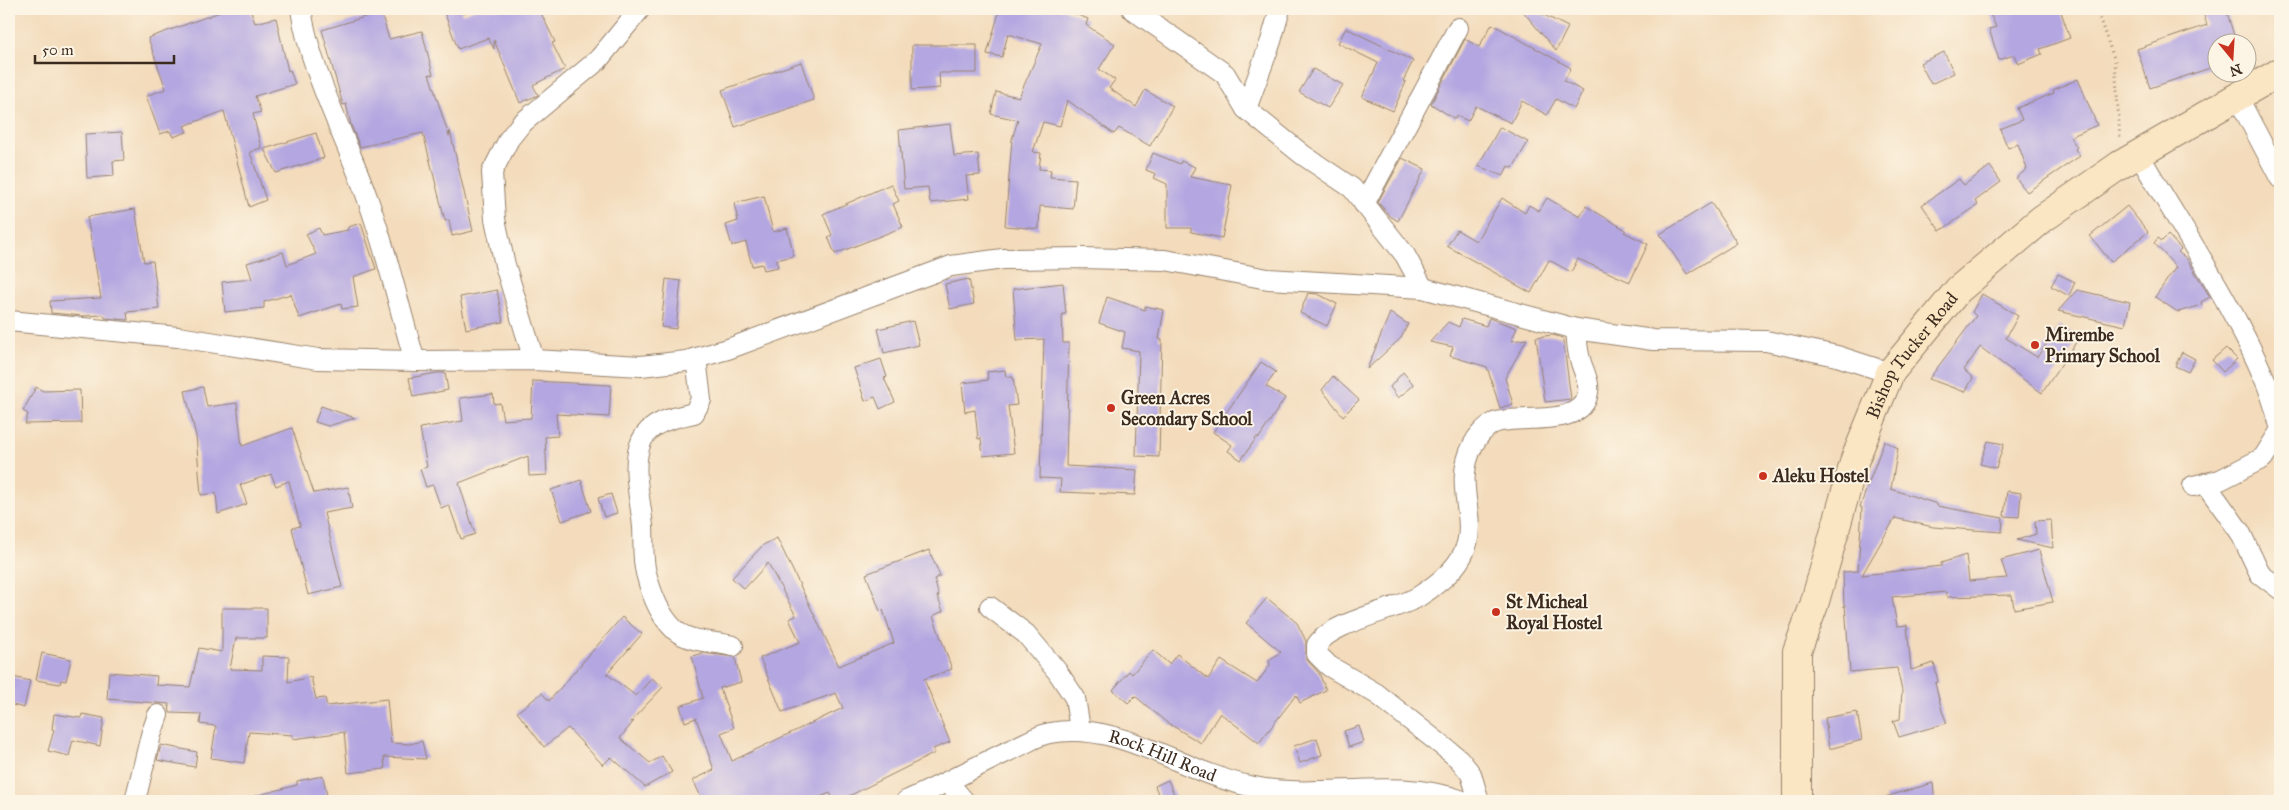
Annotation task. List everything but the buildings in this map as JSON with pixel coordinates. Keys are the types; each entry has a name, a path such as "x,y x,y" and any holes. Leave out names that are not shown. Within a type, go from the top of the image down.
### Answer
{"main road":[{"name":"Bishop Tucker Road","path":"1797,801 1797,652 1814,605 1855,459 1890,374 1958,290 2042,219 2129,160 2280,72"}],"street":[{"path":"301,9 303,24 322,82 369,201 415,361"},
{"path":"534,360 505,265 495,218 492,172 509,139 521,124 598,60 640,9"},
{"path":"1132,9 1225,74 1246,109 1303,155 1352,188 1405,255 1423,288"},
{"path":"1246,109 1271,41 1280,9"},
{"path":"1364,204 1458,28"},
{"path":"2238,98 2280,178"},
{"path":"2129,160 2214,280 2267,383 2280,426"},
{"path":"9,321 178,337 318,359 415,361 534,360 641,366 696,358 728,349 951,266 1003,259 1165,260 1268,279 1423,288 1576,329 1653,340 1766,341 1837,356 1890,374"},
{"path":"1479,801 1471,774 1459,759 1377,694 1329,666 1317,654 1317,645 1329,632 1418,597 1441,580 1457,562 1469,538 1470,523 1463,483 1466,465 1473,444 1486,428 1507,420 1563,416 1582,405 1587,396 1589,389 1579,357 1576,329"},
{"path":"696,358 701,400 694,413 667,419 649,430 642,440 638,457 638,487 645,571 662,615 676,630 689,638 717,641 733,646"},
{"path":"2280,431 2262,458 2220,480 2199,485 2240,532 2260,574 2280,589"},
{"path":"990,607 1026,634 1057,671 1075,698 1080,729"},
{"path":"135,801 151,735 158,715"},
{"name":"Rock Hill Road","path":"906,801 1048,733 1080,729 1139,744 1210,775 1249,786 1286,791 1373,788 1418,790 1463,801"},
{"path":"948,782 964,801"}],"path":[{"path":"2096,9 2115,61 2120,127 2129,160"}],"place":[{"name":"Mirembe Primary School","path":"2035,345"},
{"name":"Green Acres Secondary School","path":"1111,408"},
{"name":"Aleku Hostel","path":"1763,476"},
{"name":"St Micheal Royal Hostel","path":"1496,612"}]}
